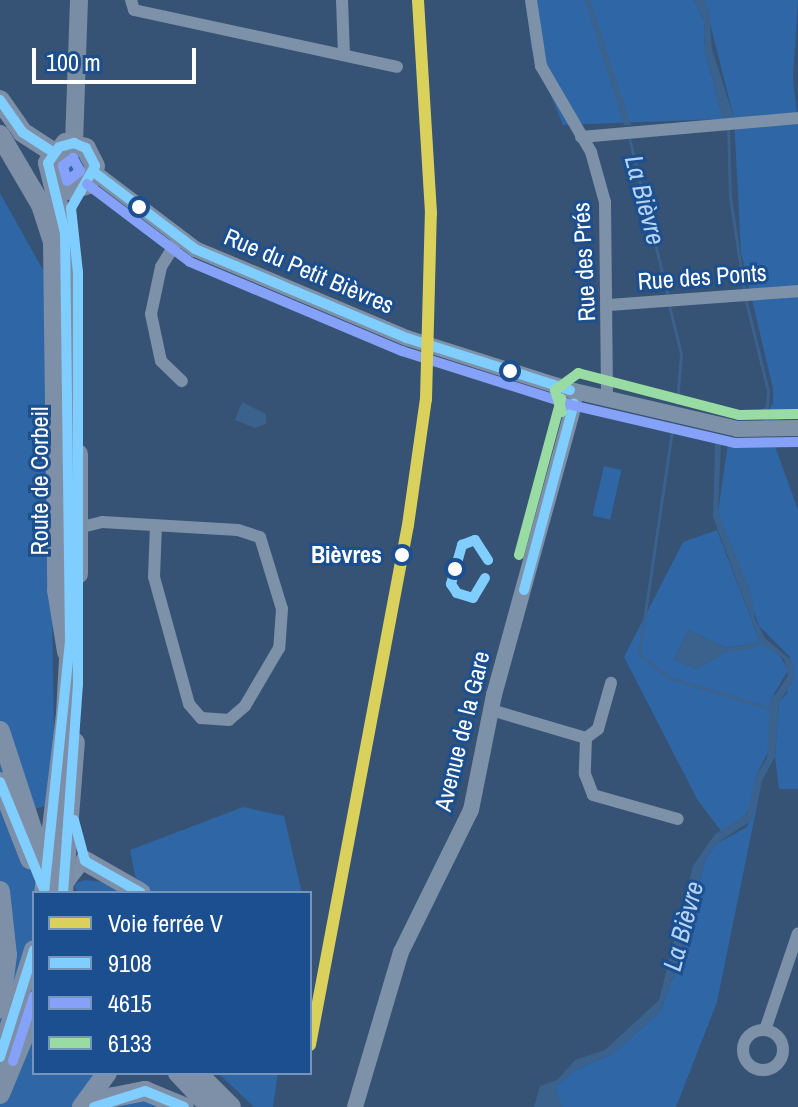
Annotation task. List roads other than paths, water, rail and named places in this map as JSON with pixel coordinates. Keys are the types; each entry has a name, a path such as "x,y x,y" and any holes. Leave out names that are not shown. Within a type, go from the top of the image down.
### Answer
{"highway":[{"path":"0,100 22,132 53,152"},
{"path":"0,135 41,205 53,241 57,590 67,652"},
{"path":"0,731 56,891"},
{"path":"0,782 30,859 55,891"},
{"path":"85,861 138,891"},
{"path":"0,891 7,955 0,1009"},
{"path":"82,1107 106,1075"},
{"path":"180,1075 210,1107"},
{"path":"201,1075 231,1107"},
{"path":"94,1107 114,1097 145,1091 184,1107"}],"main road":[{"path":"74,143 79,0"},
{"path":"53,152 74,143"},
{"path":"67,187 95,173 91,153 74,143"},
{"name":"Route de Corbeil","path":"53,152 48,169 67,187 71,504 67,652 58,776 56,891"},
{"name":"Route de Corbeil","path":"56,891 71,814 78,684 78,528 71,504"},
{"path":"71,814 85,861"},
{"path":"0,1057 32,956"},
{"path":"0,1094 32,1017"}],"street":[{"path":"342,0 344,55"},
{"name":"Rue des Prés","path":"531,0 541,66 597,166 605,202 609,305 607,394"},
{"path":"132,5 397,67"},
{"path":"581,137 798,118"},
{"name":"Rue du Petit Bièvres","path":"95,173 179,238 407,338 576,395 607,394 737,429 798,428"},
{"path":"179,238 161,267 151,314 161,361 182,381"},
{"name":"Rue des Ponts","path":"609,305 798,291"},
{"name":"Avenue de la Gare","path":"355,1107 401,952 471,810 491,710 576,395"},
{"path":"71,504 102,522"},
{"path":"78,528 102,522 254,533 264,543 282,609 279,648 245,706 229,720 201,718 189,704 154,577 156,526"},
{"path":"586,738 598,729 611,683"},
{"path":"491,710 586,738"},
{"path":"586,738 586,781 593,795 678,819"},
{"path":"57,891 85,861"},
{"path":"765,1030 798,933"}],"water":[{"path":"585,0 590,0 631,125 624,125"},
{"path":"694,0 704,0 709,10 712,49 734,118 723,119 705,51 704,20"},
{"path":"242,402 266,414 266,424 255,428 235,420"},
{"path":"715,442 721,443 718,512 750,591 755,619 765,638 793,662 793,682 779,702 775,757 762,781 752,820 716,844 705,860 683,950 660,1012 612,1054 575,1070 556,1088 562,1107 534,1107 540,1086 557,1080 575,1060 605,1050 659,1000 693,866 715,834 747,814 756,776 767,758 770,702 788,676 784,659 761,644 724,653 697,669 674,660 688,630 727,648 760,642 713,517"}],"waterway":[{"path":"728,127 730,197 744,290"},
{"name":"La Bièvre","path":"629,137 668,297"},
{"path":"745,297 768,391 767,407 757,413"},
{"name":"La Bièvre","path":"669,305 681,354 677,403"},
{"name":"La Bièvre","path":"673,424 639,654 670,678 772,709"}],"rail line":[{"name":"V","path":"312,1034 408,525 426,399 431,213 418,0"}],"place":[{"name":"Bièvres","path":"402,555"}]}
